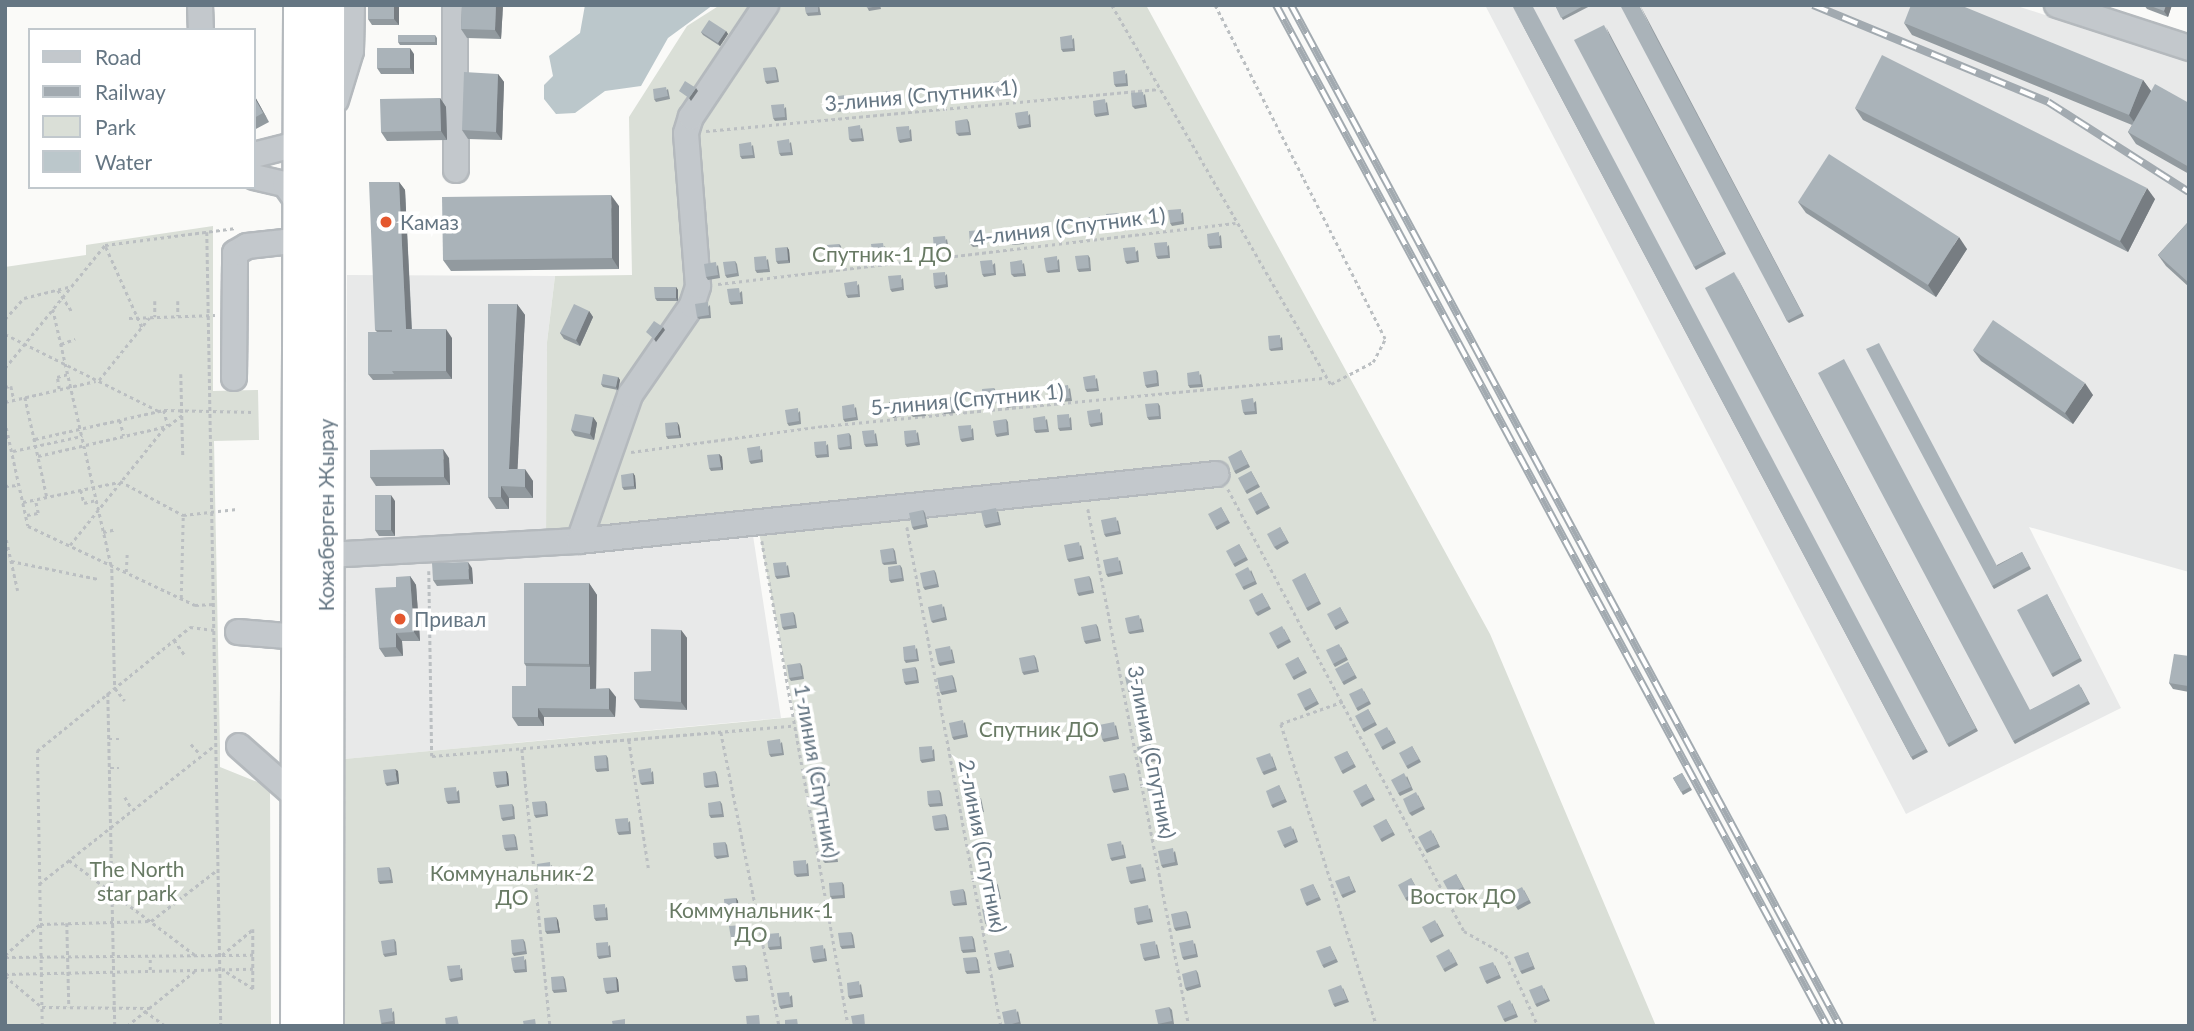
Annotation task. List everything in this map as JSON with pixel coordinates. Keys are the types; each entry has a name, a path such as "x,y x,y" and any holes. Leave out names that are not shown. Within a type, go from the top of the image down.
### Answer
{"highway":[{"name":"Кожаберген Жырау","path":"301,5 301,143 310,213 326,555 325,1026"},
{"name":"Кожаберген Жырау","path":"298,1026 299,636 310,213 338,51 326,5"}],"street":[{"path":"200,5 201,28"},
{"path":"338,51 352,5"},
{"path":"455,5 456,170"},
{"path":"579,541 614,454 630,395 692,305 698,286 686,132 766,5"},
{"path":"2057,5 2189,48"},
{"path":"256,154 301,143"},
{"path":"234,378 238,249 310,213 285,184 256,177"},
{"path":"326,555 428,553 579,541 1083,485 1216,474"},
{"path":"226,631 299,636"},
{"path":"239,746 299,799"}],"path":[{"path":"1112,5 1324,378"},
{"name":"5-линия (Спутник 1)","path":"614,454 824,426 1324,378 1331,384 1373,362 1385,339 1214,5"},
{"name":"3-линия (Спутник 1)","path":"686,132 1159,89"},
{"name":"4-линия (Спутник 1)","path":"698,286 1235,223"},
{"path":"5,368 105,245 238,227"},
{"path":"207,232 214,604 226,631 214,746 221,1026"},
{"path":"105,245 142,327"},
{"path":"5,319 24,298 72,286"},
{"path":"58,290 73,313"},
{"path":"178,301 178,316"},
{"path":"155,302 155,317"},
{"path":"53,309 110,565 115,688 125,701"},
{"path":"129,318 234,314"},
{"path":"5,402 98,381 149,318"},
{"path":"5,334 162,410 182,415 254,412"},
{"path":"61,344 75,339"},
{"path":"59,389 57,377 68,374"},
{"path":"181,374 183,457"},
{"path":"5,387 11,386 14,400"},
{"path":"25,397 47,497"},
{"path":"34,439 162,410"},
{"path":"162,410 166,427"},
{"path":"70,545 166,427 182,415"},
{"path":"120,420 124,436"},
{"path":"5,421 28,526 181,598 214,604"},
{"path":"38,456 166,427"},
{"path":"12,451 82,436"},
{"path":"1216,474 1343,702 1464,931 1506,955 1538,1026"},
{"path":"23,502 121,481 183,515 237,509"},
{"path":"5,486 19,485"},
{"name":"3-линия (Спутник)","path":"1083,485 1189,1026"},
{"path":"81,489 83,503 96,500"},
{"path":"26,515 38,513 35,499"},
{"name":"2-линия (Спутник)","path":"904,506 1000,1026"},
{"path":"181,598 183,515"},
{"name":"1-линия (Спутник)","path":"759,521 792,726 848,1026"},
{"path":"103,532 117,530"},
{"path":"5,533 18,591"},
{"path":"428,553 432,756 792,726"},
{"path":"126,572 127,554"},
{"path":"11,561 98,579"},
{"path":"42,1026 37,751 190,627 226,631"},
{"path":"174,640 185,655"},
{"path":"108,693 115,1026"},
{"path":"1343,702 1281,724 1377,1026"},
{"path":"721,732 779,1026"},
{"path":"109,739 119,739"},
{"path":"629,740 649,872"},
{"path":"191,744 200,754"},
{"path":"39,884 200,754 214,746 239,746"},
{"path":"522,749 550,1026"},
{"path":"110,768 119,768"},
{"path":"125,797 132,809"},
{"path":"69,860 195,955"},
{"path":"5,956 40,923 151,922 218,870"},
{"path":"66,923 69,1007"},
{"path":"220,955 253,929 253,989 220,970"},
{"path":"5,956 253,955"},
{"path":"150,956 150,971"},
{"path":"5,975 253,969"},
{"path":"127,1026 196,970"},
{"path":"5,975 42,1007 150,1008"},
{"path":"145,1011 166,1026"}],"shaded area":[{"path":"1485,5 2014,5 2189,62 2189,572 2029,527 2121,708 1906,814"},
{"path":"347,275 555,276 547,342 546,551 752,529 781,718 344,759"}],"green space":[{"path":"720,5 1146,5 1490,634 1656,1026 343,1026 344,759 795,717 756,517 546,538 547,342 555,276 632,275 629,117 687,26"},
{"name":"The North star park","path":"213,226 213,391 258,390 259,440 214,441 220,767 270,787 271,1026 5,1026 5,267 86,255 86,245"}],"water":[{"path":"585,5 713,5 668,38 641,86 605,91 575,113 556,114 544,99 544,85 553,76 549,56 580,33"}],"building":[{"path":"368,5 394,5 394,19 368,19"},
{"path":"462,5 496,5 495,30 461,29"},
{"path":"805,5 818,5 818,12 806,13"},
{"path":"1512,5 1532,5 1926,749 1911,757"},
{"path":"1555,5 1585,5 1561,18"},
{"path":"1620,5 1639,5 1802,313 1787,321"},
{"path":"1911,5 1960,5 2143,80 2129,115 1904,23"},
{"path":"2148,5 2166,5 2164,11"},
{"path":"709,20 726,31 718,43 701,32"},
{"path":"1604,25 1724,251 1694,267 1574,40"},
{"path":"398,35 435,35 435,42 398,42"},
{"path":"1072,35 1073,48 1061,49 1060,37"},
{"path":"377,48 410,48 410,68 377,68"},
{"path":"1882,55 2147,188 2120,241 1855,108"},
{"path":"775,67 777,80 765,81 763,68"},
{"path":"1125,70 1126,83 1114,84 1113,72"},
{"path":"464,72 498,74 496,132 462,130"},
{"path":"685,81 696,88 689,98 679,91"},
{"path":"1005,81 1007,94 994,95 993,82"},
{"path":"2155,84 2189,103 2189,167 2128,132"},
{"path":"666,87 668,96 654,99 653,89"},
{"path":"940,87 941,100 929,101 927,89"},
{"path":"889,91 890,104 878,106 876,93"},
{"path":"1143,92 1145,104 1132,106 1131,93"},
{"path":"845,95 846,108 834,109 832,97"},
{"path":"440,98 441,131 381,132 380,99"},
{"path":"1105,99 1107,112 1094,114 1093,101"},
{"path":"256,101 263,113 256,117"},
{"path":"784,104 785,117 773,118 771,105"},
{"path":"1028,111 1029,124 1017,126 1015,113"},
{"path":"967,119 969,132 956,133 955,121"},
{"path":"860,125 862,138 849,139 848,127"},
{"path":"909,126 910,138 898,140 896,127"},
{"path":"789,139 791,152 779,153 777,141"},
{"path":"751,142 753,155 740,156 739,144"},
{"path":"1829,154 1959,237 1928,285 1798,202"},
{"path":"369,182 399,182 406,329 446,329 446,371 392,371 392,330 375,330"},
{"path":"611,195 612,258 443,260 442,197"},
{"path":"1181,209 1182,221 1170,223 1168,210"},
{"path":"1119,213 1120,226 1108,227 1106,214"},
{"path":"1090,217 1091,230 1079,231 1078,219"},
{"path":"2189,221 2189,283 2158,255"},
{"path":"1021,228 1022,241 1010,242 1009,229"},
{"path":"981,230 983,243 970,244 969,231"},
{"path":"1219,232 1220,245 1208,246 1207,234"},
{"path":"945,236 947,248 934,250 933,237"},
{"path":"1167,242 1168,255 1156,256 1154,243"},
{"path":"883,243 885,255 873,257 871,244"},
{"path":"839,244 841,256 828,258 827,245"},
{"path":"787,247 788,260 776,261 775,248"},
{"path":"1135,247 1137,260 1125,261 1123,248"},
{"path":"1088,255 1089,268 1077,269 1075,256"},
{"path":"766,256 768,269 755,270 754,257"},
{"path":"1057,256 1058,269 1046,271 1044,258"},
{"path":"992,260 994,273 982,274 980,261"},
{"path":"1022,260 1024,273 1011,274 1010,262"},
{"path":"735,261 737,273 725,275 723,262"},
{"path":"716,262 718,275 706,277 704,264"},
{"path":"945,272 946,284 934,286 933,273"},
{"path":"1734,272 1976,728 1947,744 1705,288"},
{"path":"901,275 902,287 890,289 888,276"},
{"path":"857,281 858,294 846,295 844,283"},
{"path":"654,287 676,287 676,298 655,298"},
{"path":"739,288 741,301 729,302 727,289"},
{"path":"708,302 709,315 697,317 695,304"},
{"path":"488,304 517,304 509,469 525,469 525,487 501,486 501,497 488,497"},
{"path":"574,304 589,311 576,340 560,333"},
{"path":"1993,320 2085,383 2065,413 1973,350"},
{"path":"654,321 663,327 654,339 646,332"},
{"path":"368,332 392,332 394,374 368,374"},
{"path":"1280,335 1281,347 1269,349 1268,336"},
{"path":"1879,343 1997,566 2022,552 2029,566 1992,586 1866,349"},
{"path":"1844,359 2030,710 2079,684 2088,701 2013,741 1818,373"},
{"path":"1156,370 1157,383 1145,385 1143,372"},
{"path":"1199,371 1201,384 1188,385 1187,373"},
{"path":"603,374 618,377 616,387 601,384"},
{"path":"1095,375 1097,388 1085,389 1083,377"},
{"path":"1068,385 1070,398 1058,399 1056,387"},
{"path":"994,388 996,401 983,402 982,389"},
{"path":"1037,388 1038,401 1026,402 1025,389"},
{"path":"1016,391 1017,403 1005,405 1003,392"},
{"path":"952,397 954,410 942,411 940,398"},
{"path":"1253,398 1255,411 1243,412 1241,400"},
{"path":"902,400 903,413 891,415 889,402"},
{"path":"922,400 923,413 911,415 910,402"},
{"path":"1158,403 1159,416 1147,417 1145,404"},
{"path":"854,404 856,417 843,419 842,406"},
{"path":"798,408 799,421 787,423 785,410"},
{"path":"1100,409 1101,422 1089,424 1087,411"},
{"path":"575,414 593,417 590,434 571,430"},
{"path":"1069,414 1070,427 1058,428 1057,415"},
{"path":"1045,416 1047,429 1034,430 1033,418"},
{"path":"1006,419 1007,432 995,434 993,421"},
{"path":"677,422 679,435 666,436 665,423"},
{"path":"971,425 972,437 960,439 958,426"},
{"path":"874,430 876,443 864,444 862,431"},
{"path":"916,430 918,442 905,444 904,431"},
{"path":"849,433 850,446 838,448 837,435"},
{"path":"826,441 827,454 815,455 814,442"},
{"path":"760,446 761,459 749,461 747,448"},
{"path":"443,449 444,477 370,477 370,450"},
{"path":"1241,450 1248,464 1234,471 1228,457"},
{"path":"719,454 721,467 709,468 707,455"},
{"path":"1251,471 1258,484 1245,491 1238,478"},
{"path":"633,473 634,486 622,487 621,475"},
{"path":"1261,492 1268,505 1255,512 1248,499"},
{"path":"375,495 391,495 391,530 375,530"},
{"path":"1221,507 1228,520 1215,527 1208,514"},
{"path":"996,508 999,522 984,525 981,511"},
{"path":"923,510 926,524 912,527 909,513"},
{"path":"1116,517 1119,531 1104,534 1101,520"},
{"path":"1280,527 1287,540 1274,547 1267,534"},
{"path":"1079,542 1082,556 1067,559 1064,545"},
{"path":"1239,544 1246,557 1233,564 1226,551"},
{"path":"893,548 895,561 882,563 880,550"},
{"path":"1118,557 1121,571 1106,574 1103,560"},
{"path":"468,562 469,579 433,580 432,563"},
{"path":"786,562 788,575 775,576 773,563"},
{"path":"900,565 902,578 889,580 888,567"},
{"path":"1248,567 1255,581 1242,587 1235,574"},
{"path":"934,570 937,584 923,587 920,573"},
{"path":"1305,573 1319,601 1306,608 1292,580"},
{"name":"Привал","path":"410,576 414,632 396,633 396,647 379,648 375,588 396,587 396,577"},
{"path":"1089,576 1092,590 1077,593 1074,579"},
{"path":"524,583 589,583 589,664 524,663"},
{"path":"1262,593 1269,606 1255,613 1249,600"},
{"path":"2047,594 2080,658 2051,674 2017,610"},
{"path":"942,604 945,617 931,621 928,607"},
{"path":"1340,607 1347,620 1334,627 1327,614"},
{"path":"793,612 795,625 782,627 780,614"},
{"path":"1139,615 1142,629 1128,632 1125,618"},
{"path":"1096,624 1099,638 1084,641 1081,627"},
{"path":"1282,626 1289,639 1276,646 1269,633"},
{"path":"651,629 681,630 681,702 634,699 634,672 651,671"},
{"path":"1339,644 1346,657 1333,664 1326,650"},
{"path":"915,645 917,659 904,660 903,647"},
{"path":"950,646 953,660 938,663 935,649"},
{"path":"2174,654 2189,656 2188,686 2169,683"},
{"path":"1034,655 1037,669 1022,672 1019,658"},
{"path":"1298,657 1305,670 1292,677 1285,664"},
{"path":"1348,662 1355,675 1342,682 1335,669"},
{"path":"800,663 802,676 789,678 787,665"},
{"path":"526,666 590,667 590,689 609,688 609,709 538,708 538,717 512,717 512,686 526,686"},
{"path":"915,667 917,680 904,682 902,669"},
{"path":"1139,674 1142,688 1128,691 1125,677"},
{"path":"952,675 955,689 940,692 937,678"},
{"path":"1310,688 1317,701 1304,708 1297,694"},
{"path":"1362,688 1369,701 1356,708 1349,694"},
{"path":"807,700 809,713 796,715 795,702"},
{"path":"1368,709 1375,722 1362,729 1355,716"},
{"path":"1148,718 1151,732 1137,735 1134,721"},
{"path":"963,720 966,734 952,737 949,723"},
{"path":"1114,722 1117,736 1102,739 1099,725"},
{"path":"1387,727 1394,740 1381,747 1374,734"},
{"path":"780,739 782,753 769,754 767,741"},
{"path":"1151,744 1154,758 1140,761 1137,747"},
{"path":"932,746 933,758 920,760 919,747"},
{"path":"1412,746 1419,759 1406,766 1399,753"},
{"path":"1347,751 1354,764 1341,771 1334,757"},
{"path":"1270,753 1275,767 1262,772 1256,758"},
{"path":"606,755 607,768 595,769 594,756"},
{"path":"651,768 652,781 640,783 638,770"},
{"path":"395,769 397,781 385,783 383,770"},
{"path":"506,771 507,784 495,785 493,772"},
{"path":"715,771 717,784 704,786 703,773"},
{"path":"826,771 828,784 815,785 813,772"},
{"path":"1124,773 1127,787 1112,790 1109,776"},
{"path":"1404,773 1411,787 1398,793 1391,780"},
{"path":"1682,773 1690,787 1681,792 1673,778"},
{"path":"1366,784 1373,797 1360,804 1353,791"},
{"path":"1161,785 1164,799 1150,802 1147,788"},
{"path":"1279,785 1285,799 1271,805 1266,791"},
{"path":"456,787 458,800 446,801 444,788"},
{"path":"939,790 941,803 928,804 927,791"},
{"path":"1416,792 1423,806 1409,813 1403,799"},
{"path":"979,795 982,809 967,812 964,798"},
{"path":"545,801 546,814 534,815 532,802"},
{"path":"720,801 722,814 709,815 708,803"},
{"path":"512,804 513,816 501,818 499,805"},
{"path":"945,814 947,827 934,829 932,816"},
{"path":"830,815 831,828 819,829 817,816"},
{"path":"628,818 629,831 617,832 615,819"},
{"path":"1386,819 1393,832 1380,839 1373,826"},
{"path":"1291,826 1296,839 1283,845 1277,831"},
{"path":"1431,830 1438,844 1425,850 1418,837"},
{"path":"514,834 516,847 504,848 502,835"},
{"path":"1121,841 1124,855 1110,858 1107,844"},
{"path":"725,842 727,855 714,856 713,843"},
{"path":"834,846 836,859 823,861 821,848"},
{"path":"1173,848 1175,862 1161,865 1158,851"},
{"path":"806,860 807,873 794,874 793,861"},
{"path":"550,862 551,875 539,876 537,864"},
{"path":"1141,864 1144,878 1129,881 1126,867"},
{"path":"389,867 391,880 378,881 377,868"},
{"path":"1456,874 1463,887 1450,894 1443,881"},
{"path":"1349,876 1354,890 1341,895 1335,881"},
{"path":"1411,878 1418,891 1405,898 1398,885"},
{"path":"842,882 843,895 830,896 829,883"},
{"path":"996,882 999,896 985,899 982,885"},
{"path":"1313,884 1319,897 1305,903 1300,889"},
{"path":"1522,887 1529,900 1516,907 1509,894"},
{"path":"963,889 965,902 952,904 950,891"},
{"path":"736,898 737,911 725,912 724,899"},
{"path":"605,904 606,917 594,918 593,905"},
{"path":"1148,905 1151,919 1136,922 1134,908"},
{"path":"997,906 1000,920 985,923 982,909"},
{"path":"1186,911 1189,925 1174,928 1171,914"},
{"path":"556,917 558,930 545,931 544,918"},
{"path":"1435,920 1442,934 1429,940 1422,927"},
{"path":"742,925 743,938 731,939 729,926"},
{"path":"851,932 853,945 840,946 838,933"},
{"path":"779,933 780,946 768,947 767,934"},
{"path":"972,936 974,949 961,950 959,937"},
{"path":"394,939 395,952 383,954 381,941"},
{"path":"523,939 525,951 512,953 511,940"},
{"path":"1193,940 1196,954 1182,957 1179,943"},
{"path":"1155,941 1158,955 1143,958 1140,944"},
{"path":"608,942 609,955 597,956 596,943"},
{"path":"823,945 825,958 812,960 810,947"},
{"path":"1330,946 1336,959 1322,965 1316,951"},
{"path":"1449,949 1456,962 1443,969 1436,956"},
{"path":"1009,950 1012,964 997,967 994,953"},
{"path":"1528,952 1533,966 1520,971 1514,957"},
{"path":"524,956 525,969 513,970 511,958"},
{"path":"976,957 978,970 965,971 963,958"},
{"path":"1493,962 1499,975 1485,981 1479,967"},
{"path":"460,965 461,977 449,979 447,966"},
{"path":"745,965 746,978 734,979 732,966"},
{"path":"1196,970 1199,984 1185,988 1182,974"},
{"path":"563,976 565,989 552,990 551,977"},
{"path":"616,977 617,990 605,991 603,978"},
{"path":"859,981 861,994 848,996 847,983"},
{"path":"1341,985 1347,999 1333,1004 1328,990"},
{"path":"1542,985 1548,999 1535,1004 1529,990"},
{"path":"789,992 791,1004 779,1006 777,993"},
{"path":"1510,1000 1516,1014 1503,1019 1497,1006"},
{"path":"1169,1007 1172,1021 1158,1024 1155,1010"},
{"path":"392,1008 393,1021 381,1023 379,1010"},
{"path":"1016,1009 1019,1022 1005,1026 1002,1012"},
{"path":"864,1014 865,1026 853,1026 851,1016"},
{"path":"759,1015 760,1026 747,1026 746,1016"},
{"path":"457,1016 459,1026 446,1026 445,1018"},
{"path":"535,1019 536,1026 524,1026 523,1021"},
{"path":"625,1019 625,1026 613,1026 612,1021"},
{"path":"797,1019 798,1026 785,1026 785,1020"}],"railway":[{"path":"1276,5 1827,1026"},
{"path":"1291,5 1840,1026"},
{"path":"1813,5 2048,102 2189,192"}],"place":[{"name":"Камаз","path":"386,222"},
{"name":"Привал","path":"400,619"}],"park label":[{"name":"Спутник-1 ДО","path":"882,254"},
{"name":"Спутник ДО","path":"1039,729"},
{"name":"Коммунальник-2 ДО","path":"512,885"},
{"name":"Восток ДО","path":"1463,896"},
{"name":"Коммунальник-1 ДО","path":"751,922"}]}
